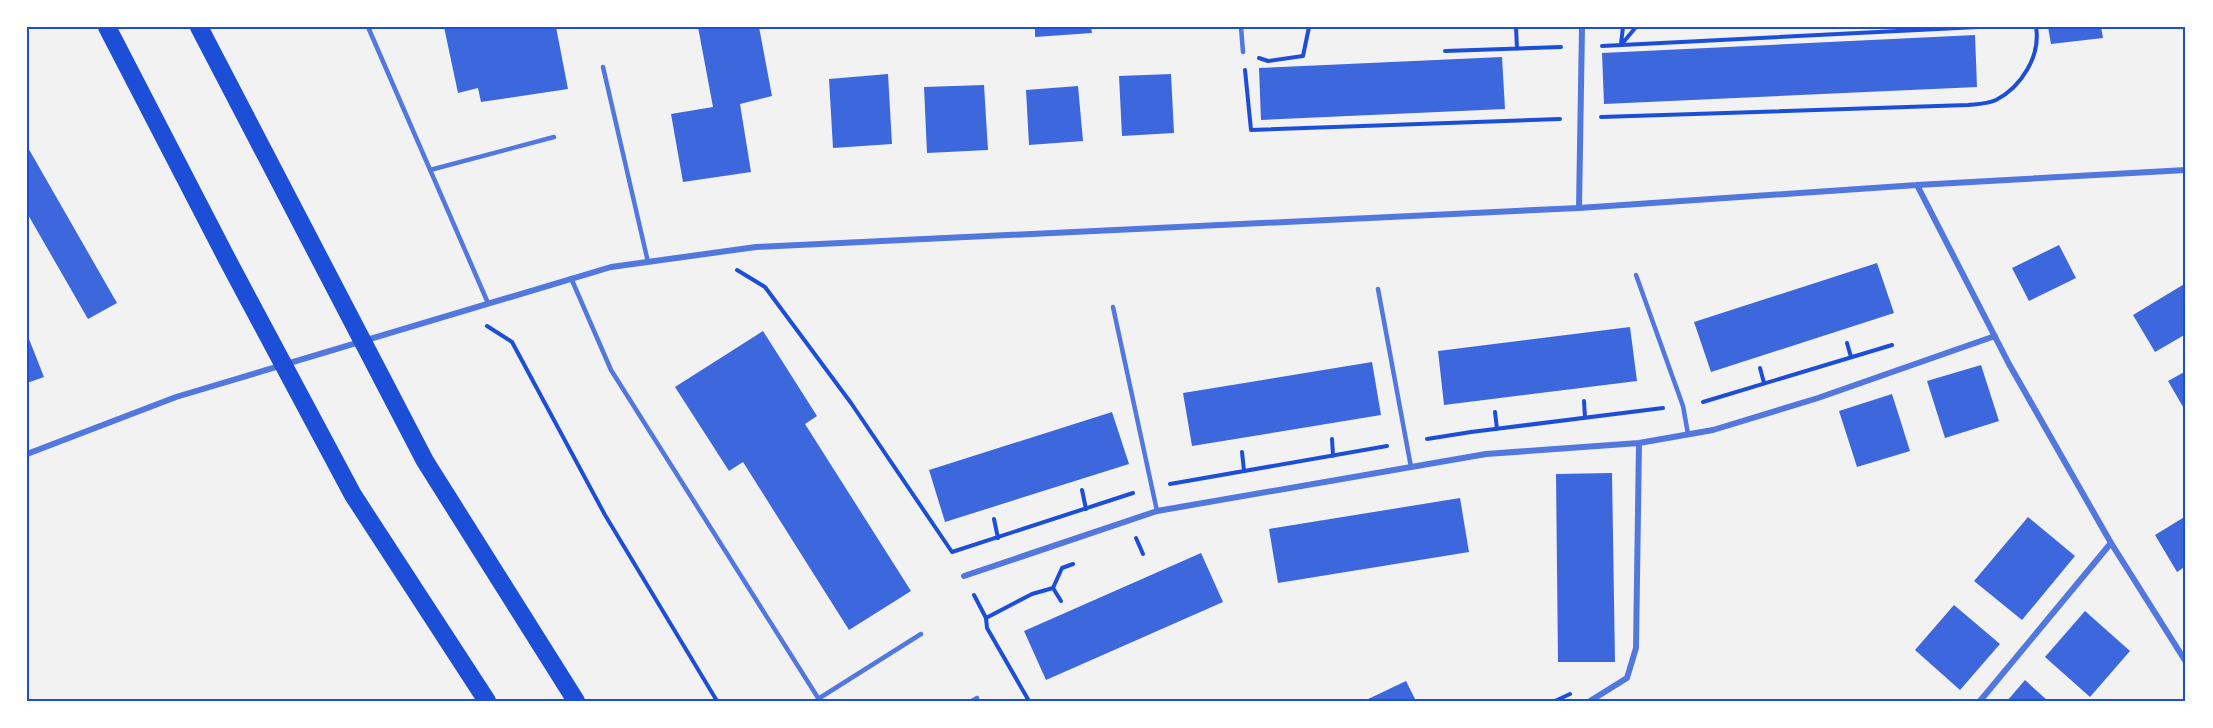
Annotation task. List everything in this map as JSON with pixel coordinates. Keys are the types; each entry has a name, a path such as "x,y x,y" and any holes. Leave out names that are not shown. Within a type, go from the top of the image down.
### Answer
{"highway":[{"path":"107,27 353,495 487,701"},
{"path":"199,27 425,461 576,701"}],"street":[{"path":"1579,208 1582,27"},
{"path":"27,454 176,397 462,310 611,267 709,253 756,247 1579,208 1917,184 2186,170"},
{"path":"1917,184 1995,336 2111,543 2186,662"},
{"path":"964,576 1157,511 1486,454 1639,443 1713,430 1818,398 1995,336"},
{"path":"1590,701 1627,678 1636,648 1639,443"},
{"path":"1980,701 2111,543"}],"lane":[{"path":"368,27 488,303"},
{"path":"1241,27 1243,52"},
{"path":"603,67 648,262"},
{"path":"430,170 554,137"},
{"path":"1636,275 1683,406 1688,434"},
{"path":"571,278 611,370 819,700 921,634"},
{"path":"1378,288 1411,467"},
{"path":"1113,307 1157,511"}],"path":[{"path":"1309,27 1303,56 1268,61 1243,52 1251,130 1968,105 1994,102 2014,87 2034,58 2036,27"},
{"path":"1516,27 1517,49"},
{"path":"1621,45 1623,27"},
{"path":"1621,45 1636,27"},
{"path":"1445,51 1621,45 1978,27"},
{"path":"709,253 765,287 851,403 952,552 1153,487 1497,429 1696,404 1892,345"},
{"path":"462,310 512,342 605,514 717,701"},
{"path":"1847,343 1851,357"},
{"path":"1760,368 1764,383"},
{"path":"1584,401 1585,418"},
{"path":"1495,412 1497,429"},
{"path":"1332,439 1334,456"},
{"path":"1242,452 1244,471"},
{"path":"1082,490 1086,508"},
{"path":"994,519 998,538"},
{"path":"1125,542 1144,534"},
{"path":"1136,537 1143,554"},
{"path":"1029,701 987,628 986,618 1032,594 1053,588 1062,568 1083,560"},
{"path":"1053,588 1061,601"},
{"path":"1555,701 1576,691"}],"building":[{"path":"444,27 556,27 568,89 481,102 478,88 458,93"},
{"path":"698,27 759,27 772,96 740,104 751,172 683,182 671,114 713,107"},
{"path":"1035,27 1091,27 1092,33 1035,37"},
{"path":"2048,27 2101,27 2103,38 2051,44"},
{"path":"1975,35 1977,87 1604,104 1602,53"},
{"path":"1502,57 1505,109 1261,120 1259,68"},
{"path":"888,74 892,144 833,148 829,79"},
{"path":"1171,74 1174,133 1122,136 1119,76"},
{"path":"984,85 988,150 927,153 924,87"},
{"path":"1078,86 1083,141 1029,145 1026,90"},
{"path":"27,146 117,303 88,319 27,213"},
{"path":"2059,245 2076,278 2029,301 2012,268"},
{"path":"1877,263 1894,313 1711,372 1694,322"},
{"path":"2186,283 2186,334 2155,352 2133,315"},
{"path":"1630,327 1637,381 1444,405 1438,351"},
{"path":"763,331 817,416 805,424 911,591 849,630 743,462 729,471 675,387"},
{"path":"27,334 44,377 27,383"},
{"path":"1372,362 1381,415 1192,446 1183,393"},
{"path":"1981,365 1999,421 1945,438 1927,381"},
{"path":"2186,371 2186,412 2168,381"},
{"path":"1892,394 1910,451 1857,467 1839,411"},
{"path":"1112,412 1129,464 945,522 929,470"},
{"path":"1612,473 1615,662 1558,662 1556,474"},
{"path":"1460,498 1469,552 1278,583 1269,529"},
{"path":"2186,516 2186,566 2177,572 2155,535"},
{"path":"2028,517 2075,556 2022,620 1974,581"},
{"path":"1201,553 1223,602 1046,680 1024,631"},
{"path":"1954,605 2000,644 1960,690 1915,650"},
{"path":"2085,611 2130,651 2090,697 2045,657"},
{"path":"2025,680 2048,701 2007,701"},
{"path":"1406,681 1416,701 1364,701"}]}
